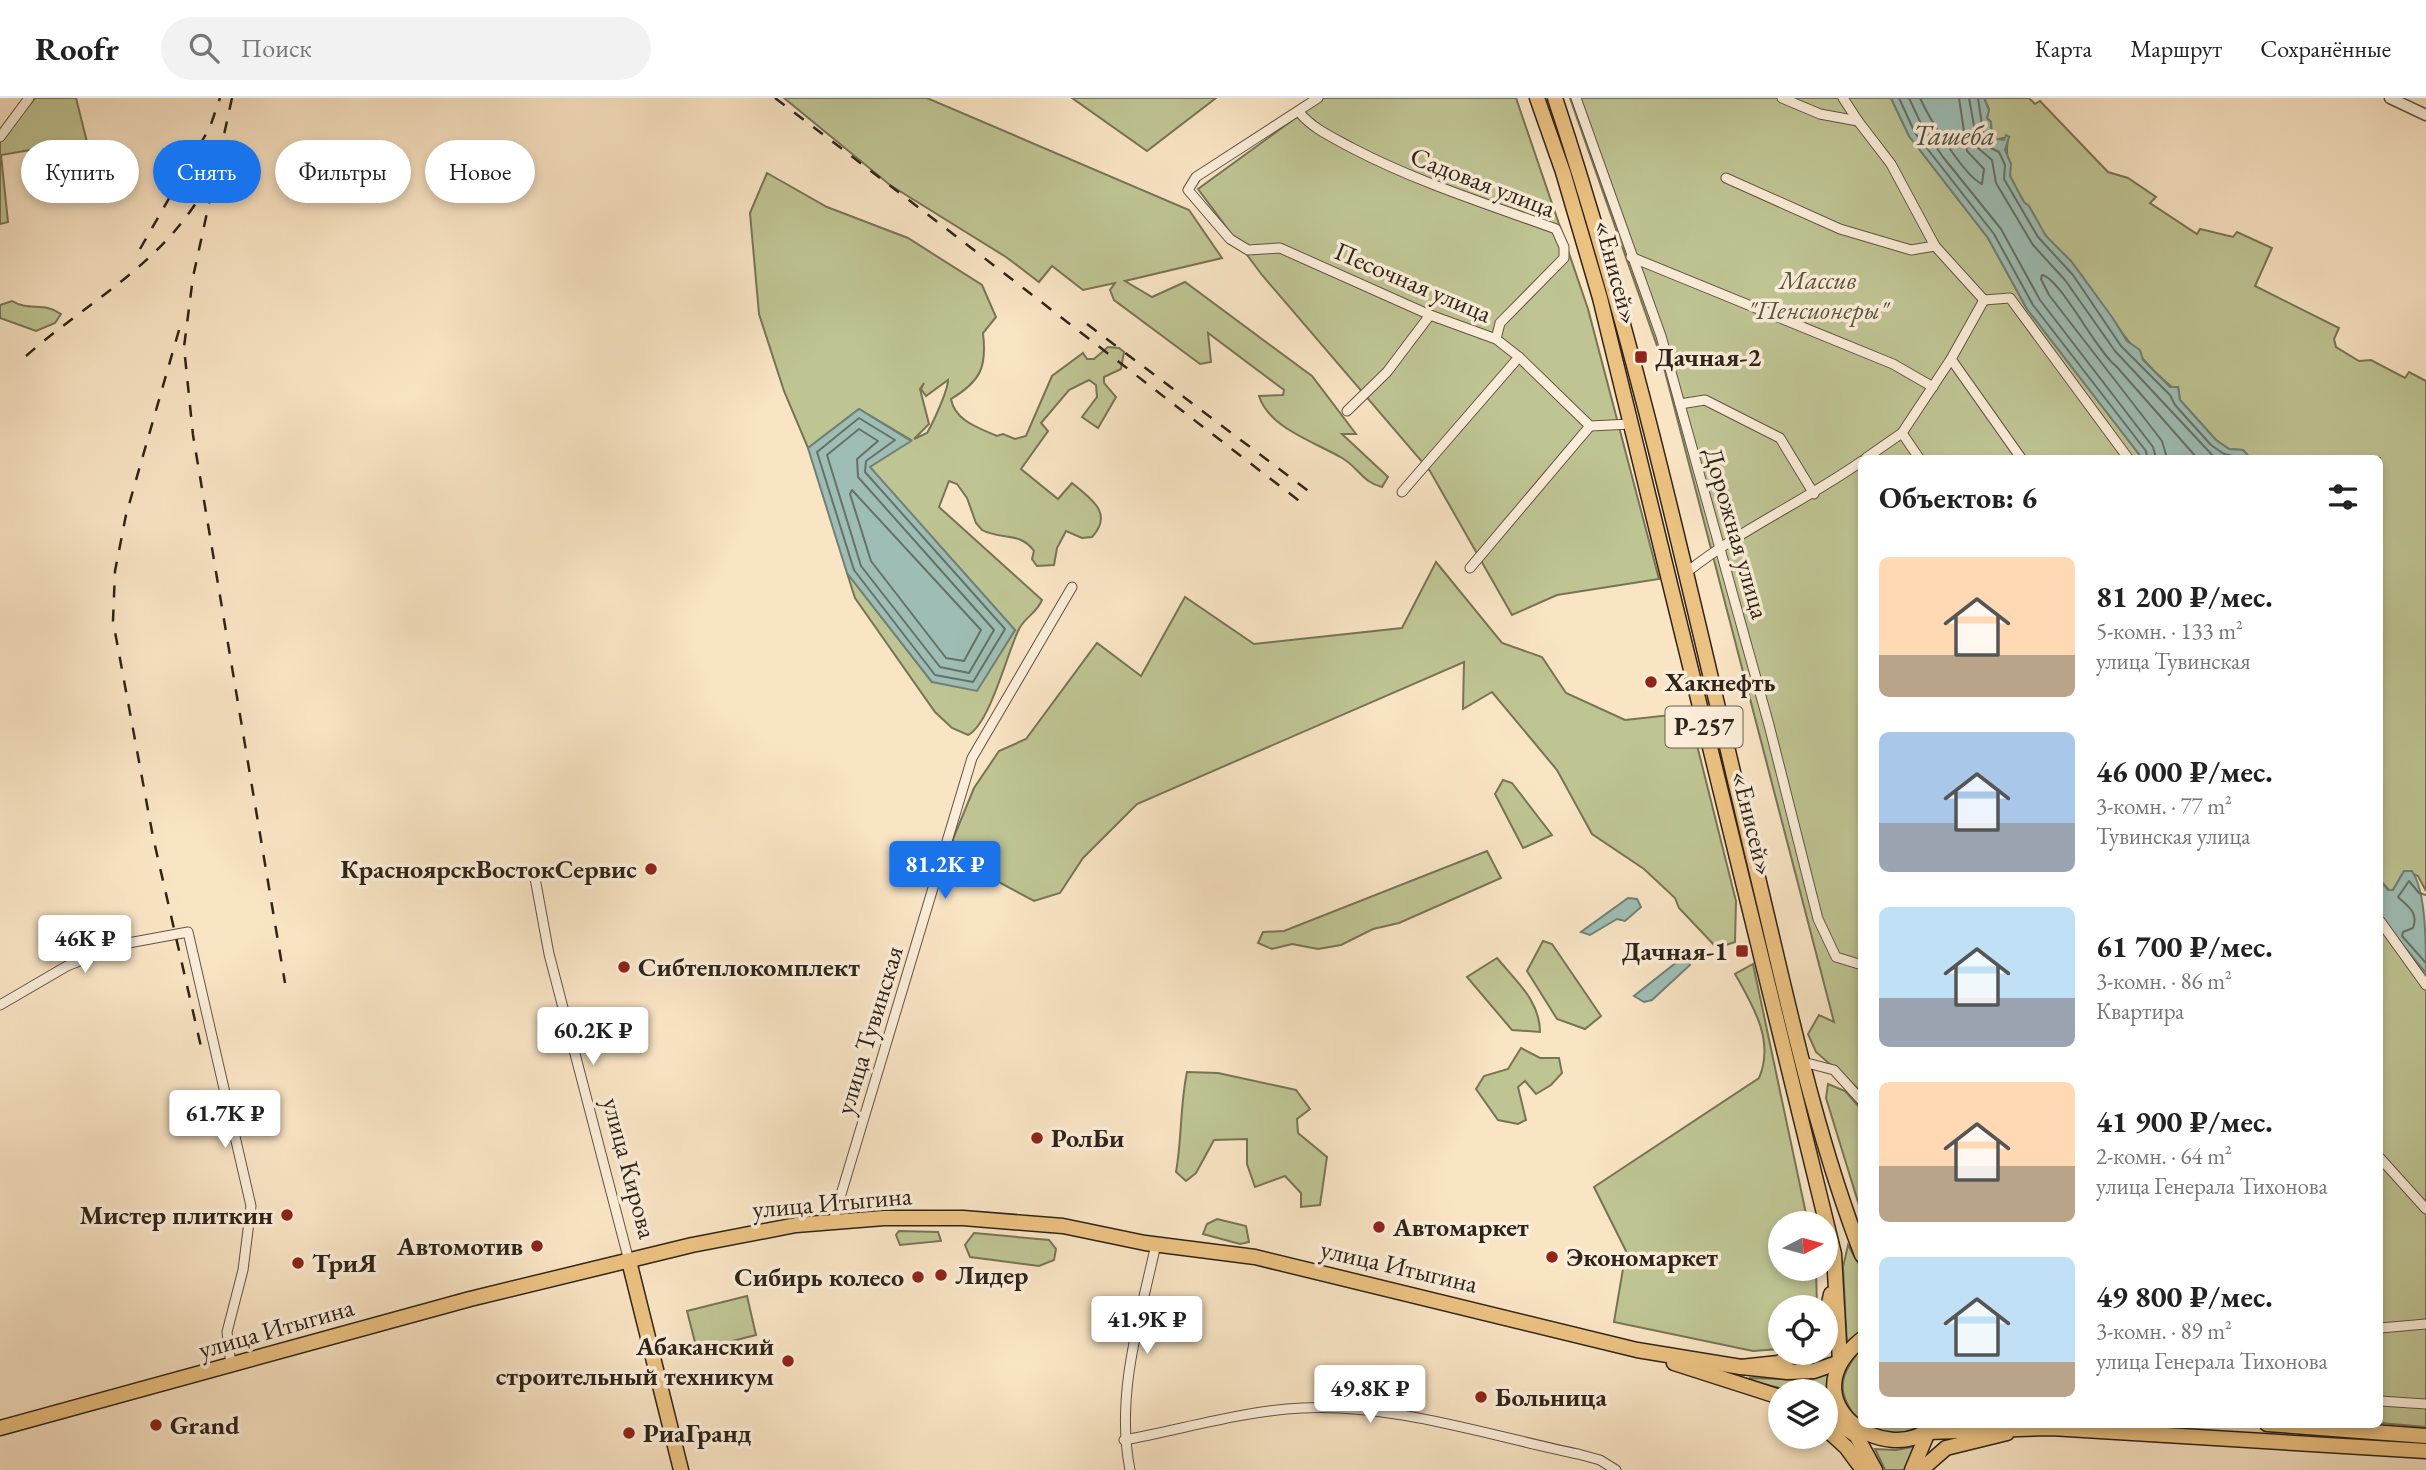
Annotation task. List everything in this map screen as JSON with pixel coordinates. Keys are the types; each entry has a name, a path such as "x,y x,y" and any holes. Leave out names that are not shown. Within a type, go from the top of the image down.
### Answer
{"main road":[{"name":"«Енисей»","path":"1537,98 1585,242 1823,1211"},
{"name":"«Енисей»","path":"1555,98 1620,311 1687,572 1803,1062 1838,1194"},
{"name":"Р-257","path":"1838,1194 1858,1233"},
{"name":"Р-257","path":"1838,1194 1858,1245"},
{"name":"улица Итыгина","path":"0,1428 470,1299 783,1227 833,1221 975,1219 1063,1226 1156,1244 1255,1257 1637,1350 1787,1372 1814,1371 1840,1362"},
{"name":"улица Кирова","path":"629,1261 681,1470"},
{"name":"«Енисей»","path":"1835,1281 1840,1362 1834,1386 1835,1399 1845,1422 1856,1435 1875,1470"},
{"path":"1840,1362 1858,1343"},
{"name":"улица Итыгина","path":"1637,1350 1768,1394"},
{"path":"1741,1367 1768,1364"},
{"path":"1741,1385 1768,1398"},
{"path":"1838,1423 1856,1435 1889,1445 1905,1444 1931,1428 2033,1429 2426,1451"},
{"path":"1912,1470 1931,1428"},
{"path":"2320,1428 2426,1436"},
{"path":"1921,1470 1946,1448 2033,1429"},
{"path":"1838,1440 1863,1470"}],"street":[{"path":"0,137 29,98"},
{"path":"1299,112 1318,98"},
{"name":"Дорожная улица","path":"1576,98 1661,336 1818,919 1836,957 1858,964"},
{"path":"1782,98 1821,114 1858,121"},
{"path":"1843,98 1891,164 1935,246 1984,300"},
{"path":"2390,98 2426,115"},
{"name":"Песочная улица","path":"1299,112 1196,177 1188,190 1230,239 1248,250 1280,248 1430,315 1496,339 1520,357 1590,426"},
{"name":"Садовая улица","path":"1299,112 1309,124 1399,173 1556,229 1564,247 1564,258 1500,323 1496,339"},
{"path":"1726,178 1840,229 1911,250 1935,246"},
{"path":"1564,247 1585,242"},
{"path":"1631,257 1893,364 1933,387"},
{"path":"1984,300 2010,298 2126,455"},
{"path":"1871,455 1902,433 1951,359 1984,300"},
{"path":"1347,411 1387,372 1430,315"},
{"path":"1402,492 1520,357"},
{"path":"1951,359 2019,455"},
{"path":"1680,404 1705,400 1780,438 1814,494"},
{"path":"1470,568 1590,426 1631,424"},
{"path":"1902,433 1917,455"},
{"path":"1687,572 1719,547 1814,494 1858,464"},
{"name":"улица Тувинская","path":"833,1221 972,758 1072,587"},
{"name":"улица Кирова","path":"535,878 560,999 629,1261"},
{"path":"2383,924 2426,985"},
{"path":"0,1005 67,966 123,944 188,932 251,1206 243,1270 227,1332 231,1365"},
{"path":"1803,1062 1833,1070 1858,1097"},
{"path":"2383,1161 2426,1209"},
{"path":"1130,1470 1124,1440 1125,1403 1134,1345 1156,1244"},
{"path":"2383,1328 2426,1324"},
{"path":"2383,1401 2426,1404"},
{"path":"1124,1440 1237,1415 1303,1408 1362,1409 1578,1454 1600,1460 1616,1470"}],"green space":[{"path":"35,98 76,98 86,140 21,140 21,152 1,155 8,222 0,224 0,140"},
{"path":"784,98 927,98 1189,210 1222,258 1125,281 1152,297 1185,282 1312,376 1356,434 1342,434 1388,477 1382,487 1370,482 1342,458 1294,433 1272,417 1259,396 1283,395 1284,390 1208,333 1211,362 1200,364 1114,300 1110,290 1115,283 1083,290 1052,266 1039,282 1006,257 890,185"},
{"path":"1072,98 1216,98 1147,151"},
{"path":"1323,98 1516,98 1588,309 1659,579 1557,595 1512,615 1430,471 1262,275 1198,189"},
{"name":"Массив \"Пенсионеры\"","path":"1570,98 1891,98 1909,136 1988,238 2027,309 2140,455 1858,455 1858,1089 1816,1052 1808,1034 1819,1015 1834,1022 1662,360"},
{"path":"1984,98 2029,98 2035,104 2040,101 2108,172 2128,178 2156,197 2150,203 2197,234 2200,229 2233,237 2237,232 2272,248 2255,286 2339,328 2334,339 2336,347 2359,361 2371,360 2405,378 2409,372 2426,381 2426,891 2418,876 2404,871 2393,890 2389,890 2383,883 2383,455 2247,455 2243,450 2229,449 2216,440 2180,400 2178,387 2173,388 2146,362 2077,269 2057,250 2038,225 2011,178 2007,152 2009,137 1999,139 1995,143 1992,141 1991,122 1987,118 1989,109"},
{"path":"767,173 827,207 908,238 982,285 996,317 983,333 984,355 980,372 969,386 951,399 953,407 963,418 997,436 1003,434 1015,439 1026,436 1052,376 1083,353 1087,359 1094,359 1108,347 1119,348 1124,352 1121,369 1104,377 1104,383 1116,397 1098,428 1082,417 1097,397 1096,385 1089,380 1069,390 1041,423 1048,431 1021,469 1058,499 1072,483 1092,501 1101,521 1092,537 1082,538 1066,531 1057,548 1054,565 1037,566 1032,559 1034,551 1023,541 982,530 976,523 967,498 957,484 949,481 939,507 1042,600 1019,629 991,703 984,717 968,735 952,728 935,712 855,598 847,573 932,682 996,659 1015,630 869,467 911,440 859,409 808,448 784,391 759,314 750,213","holes":["948,380 927,433 914,439 929,424 920,389 924,383 921,389 926,396"]},
{"path":"12,301 25,306 48,308 61,314 55,323 36,331 0,318 0,305"},
{"path":"1436,562 1502,643 1542,657 1566,693 1625,720 1689,713 1736,901 1735,942 1717,948 1679,908 1675,898 1644,869 1592,834 1557,770 1492,692 1463,709 1464,662 1137,804 1083,858 1060,893 1034,901 958,860 953,839 974,788 999,751 1026,739 1097,643 1141,676 1185,597 1254,644 1402,628"},
{"path":"1503,780 1512,783 1552,835 1523,848 1495,794"},
{"path":"1487,851 1501,878 1399,923 1373,929 1341,945 1318,949 1292,944 1272,949 1258,943 1263,932 1284,931"},
{"path":"2383,917 2426,977 2426,1427 2383,1423"},
{"path":"1543,941 1552,944 1601,1016 1585,1029 1557,1019 1527,971"},
{"path":"1497,958 1531,1001 1539,1021 1540,1032 1512,1030 1467,977"},
{"path":"1753,964 1805,1211 1768,1211 1768,1281 1816,1281 1817,1295 1768,1295 1768,1350 1753,1351 1614,1322 1626,1251 1594,1187 1759,1078 1765,1051 1760,1024 1735,974"},
{"path":"1521,1048 1540,1058 1559,1058 1562,1073 1551,1085 1536,1094 1525,1081 1518,1087 1526,1120 1518,1124 1498,1120 1476,1089 1484,1076 1508,1069"},
{"path":"1187,1072 1218,1073 1296,1090 1310,1109 1297,1119 1298,1133 1327,1157 1320,1205 1301,1207 1301,1193 1285,1176 1255,1187 1247,1164 1247,1139 1214,1140 1196,1173 1186,1181 1176,1172"},
{"path":"1828,1084 1845,1091 1858,1106 1858,1202 1826,1098"},
{"path":"1217,1219 1246,1226 1249,1242 1240,1244 1203,1234 1207,1224"},
{"path":"899,1231 938,1232 941,1241 900,1245 896,1235"},
{"path":"974,1233 1049,1240 1056,1249 1054,1260 1039,1266 970,1257 965,1245"},
{"path":"1848,1245 1858,1263 1858,1336 1847,1344 1843,1267"},
{"path":"747,1296 756,1335 697,1350 687,1311"},
{"path":"1858,1353 1858,1420 1849,1407 1843,1388 1843,1379"},
{"path":"1831,1372 1830,1379 1813,1379"},
{"path":"1750,1378 1780,1379 1768,1379 1768,1385 1750,1381"},
{"path":"1863,1428 1917,1428 1902,1436"},
{"path":"1917,1446 1904,1470 1885,1470 1875,1449 1896,1450"}],"water":[{"name":"Ташеба","path":"1891,98 1984,98 1989,110 1987,118 1991,122 1992,143 1998,139 2004,140 2006,135 2009,137 2005,150 2011,164 2010,176 2046,236 2071,261 2127,341 2140,350 2143,360 2170,387 2178,387 2180,400 2216,440 2229,449 2243,450 2247,455 2140,455 2027,309 1988,238 1909,136"},
{"path":"859,409 911,441 870,467 1015,630 977,691 932,682 847,573 808,448"},
{"path":"2404,871 2412,871 2420,891 2424,919 2426,973 2383,921 2383,884 2388,890 2393,890"},
{"path":"1628,898 1637,899 1641,907 1625,921 1617,919 1590,935 1581,932"},
{"path":"1687,954 1690,965 1652,1000 1644,1002 1634,996"}],"railway":[{"path":"140,249 210,127 220,98"},
{"path":"232,98 193,277 184,347 193,435 285,983"},
{"path":"775,98 1302,503"},
{"path":"26,356 148,258 170,236 195,203"},
{"path":"1087,324 1311,493"},
{"path":"179,330 126,515 115,571 113,621 153,837 202,1051"}],"place":[{"name":"Дачная-2","path":"1641,357"},
{"name":"Хакнефть","path":"1651,682"},
{"name":"КрасноярскВостокСервис","path":"651,869"},
{"name":"Дачная-1","path":"1742,951"},
{"name":"Сибтеплокомплект","path":"624,967"},
{"name":"РолБи","path":"1037,1138"},
{"name":"Мистер плиткин","path":"287,1215"},
{"name":"Автомаркет","path":"1379,1227"},
{"name":"Автомотив","path":"537,1246"},
{"name":"Экономаркет","path":"1552,1257"},
{"name":"ТриЯ","path":"298,1263"},
{"name":"Лидер","path":"941,1275"},
{"name":"Сибирь колесо","path":"918,1277"},
{"name":"Абаканский строительный техникум","path":"788,1361"},
{"name":"Больница","path":"1481,1397"},
{"name":"Grand","path":"156,1425"},
{"name":"РиаГранд","path":"629,1433"}]}
